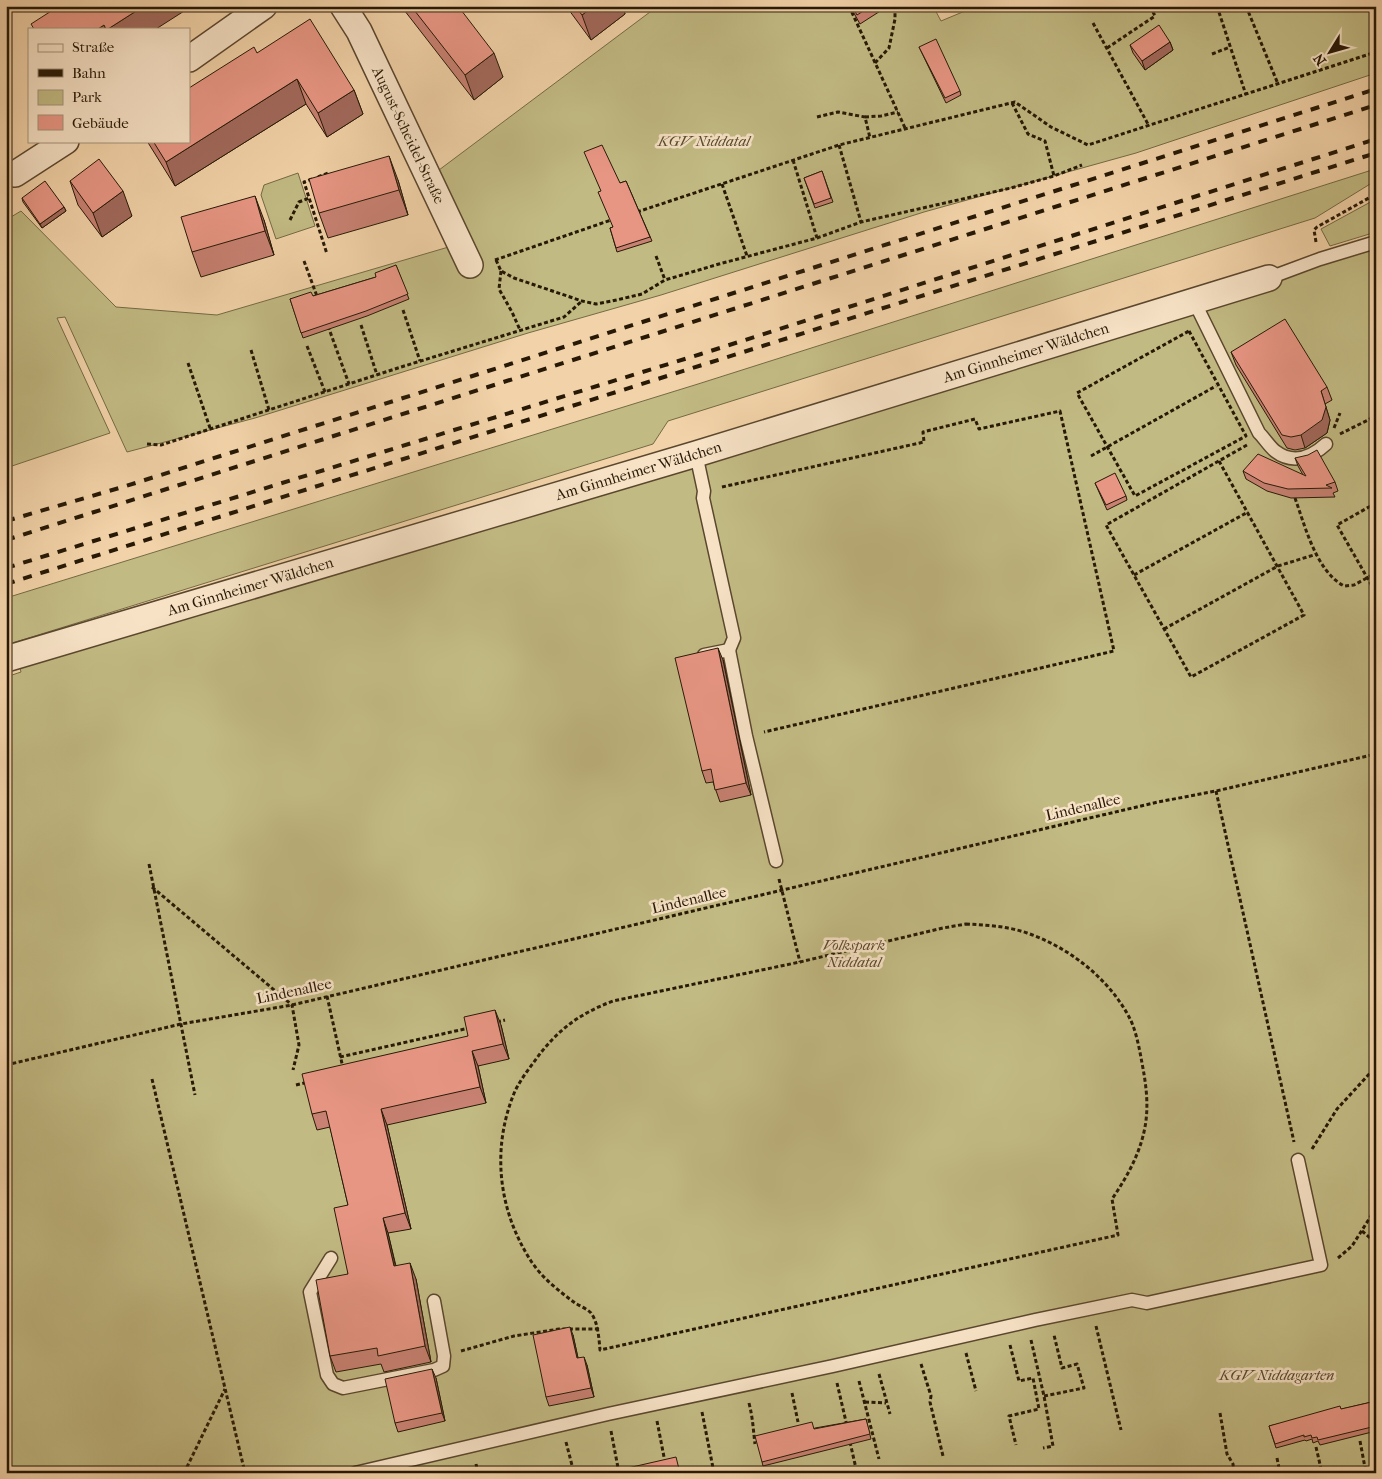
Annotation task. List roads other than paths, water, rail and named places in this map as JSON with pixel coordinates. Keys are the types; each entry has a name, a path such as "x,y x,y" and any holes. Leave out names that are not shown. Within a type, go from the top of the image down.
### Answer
{"street":[{"path":"190,58 264,6"},
{"name":"August-Scheidel-Straße","path":"343,6 359,31 470,265"},
{"path":"11,177 63,142"},
{"name":"Am Ginnheimer Wäldchen","path":"6,659 696,454 1269,278"}],"lane":[{"path":"1269,278 1320,259 1376,242"},
{"path":"1194,301 1263,436 1275,451 1286,457 1307,458 1326,444"},
{"path":"696,454 704,491 703,498 734,638 729,650 746,736 776,861"},
{"path":"694,658 729,650"},
{"path":"355,1473 562,1424 789,1376 1026,1322 1132,1300 1147,1303 1321,1265 1299,1164"},
{"path":"331,1258 310,1292 327,1375 333,1384 343,1388 434,1370 443,1366 444,1356 434,1301"}],"railway":[{"path":"6,521 126,486 1376,89"},
{"path":"6,540 1376,105"},
{"path":"6,568 701,354 1376,139"},
{"path":"6,584 1376,153"}],"park label":[{"name":"KGV Niddatal","path":"704,141"},
{"name":"Volkspark Niddatal","path":"854,954"},
{"name":"KGV Niddagarten","path":"1277,1375"}]}
